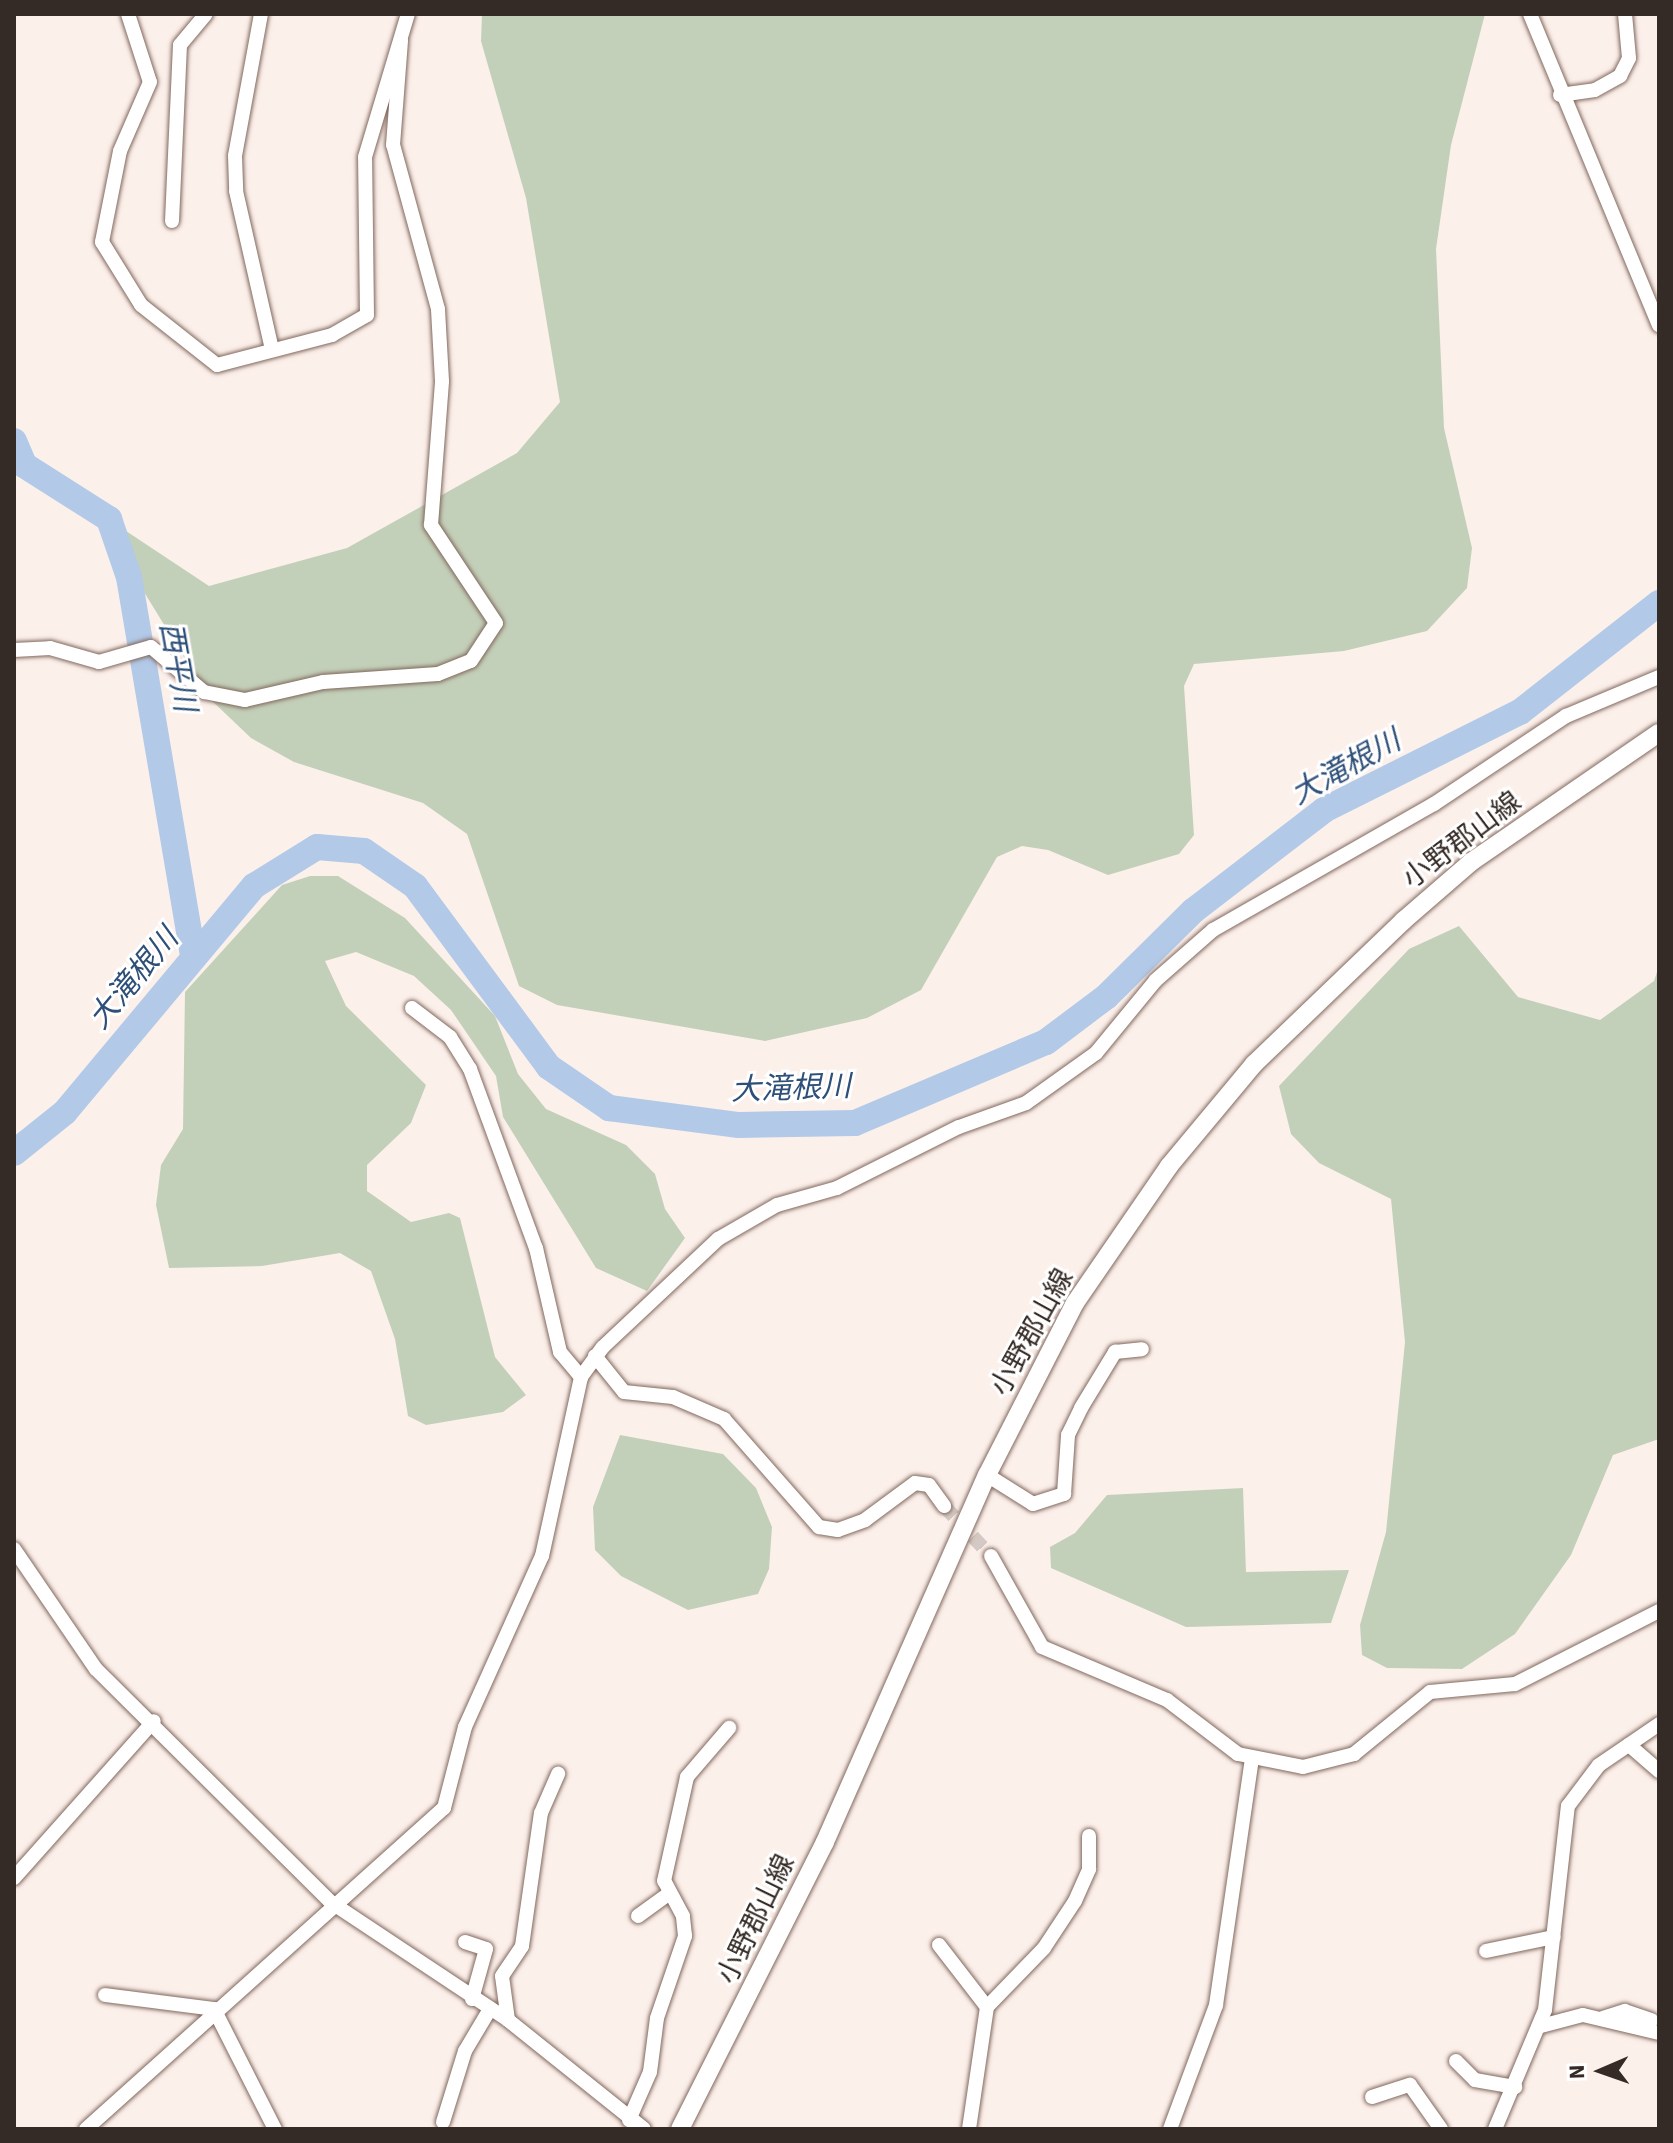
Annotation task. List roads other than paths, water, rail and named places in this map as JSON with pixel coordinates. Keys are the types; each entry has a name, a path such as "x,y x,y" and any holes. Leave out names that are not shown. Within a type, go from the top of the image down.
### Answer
{"main road":[{"name":"小野郡山線","path":"680,2129 825,1842 987,1475 1075,1303 1169,1166 1254,1064 1471,862 1659,733"}],"street":[{"path":"128,14 150,82 120,151 102,242 141,305 192,350 217,365 332,335 367,315 365,157 408,14"},
{"path":"172,221 180,45 206,14"},
{"path":"261,14 235,156 236,191 272,350"},
{"path":"1530,14 1560,95 1659,325"},
{"path":"1560,95 1595,90 1620,76 1629,58 1625,14"},
{"path":"14,650 50,648 99,662 151,647 204,692 245,700 323,682 438,674 471,661 496,623 431,525 442,381 438,309 393,145 401,40"},
{"path":"86,2129 332,1903 444,1808 465,1727 542,1556 581,1377 595,1356 732,1229 1026,1103 1096,1053 1162,974 1213,930 1434,804 1566,716 1659,677"},
{"path":"412,1008 450,1037 470,1069 536,1248 560,1352 581,1377"},
{"path":"987,1475 1033,1504 1064,1494 1068,1435 1081,1408 1115,1352 1142,1349"},
{"path":"595,1356 624,1392 673,1397 724,1419 819,1527 865,1520 915,1483 929,1485 944,1506"},
{"path":"14,1549 68,1636 332,1903 472,1999 508,2020 623,2122 644,2129"},
{"path":"991,1556 1042,1647 1167,1700 1252,1758 1333,1764 1430,1692 1515,1684 1659,1611"},
{"path":"14,1878 154,1721"},
{"path":"1495,2129 1541,2026 1568,1806 1586,1778 1659,1724"},
{"path":"638,1916 667,1895 687,1777 729,1728"},
{"path":"1629,1745 1659,1771"},
{"path":"1170,2129 1216,2005 1252,1758"},
{"path":"508,2020 502,1976 522,1946 541,1813 558,1774"},
{"path":"969,2129 987,2007 1044,1948 1075,1901 1089,1869 1089,1836"},
{"path":"623,2122 650,2072 657,2018 685,1936 683,1916 667,1895"},
{"path":"1486,1951 1554,1937"},
{"path":"465,1942 486,1949 472,1999"},
{"path":"939,1945 987,2007"},
{"path":"105,1995 214,2009"},
{"path":"214,2009 275,2129"},
{"path":"443,2122 465,2051 490,2009"},
{"path":"1602,2019 1625,2011 1659,2023"},
{"path":"1541,2026 1583,2015 1659,2033"},
{"path":"1456,2061 1475,2080 1515,2087"},
{"path":"1372,2097 1410,2085 1441,2129"}],"waterway":[{"name":"西平川","path":"14,441 24,465 109,519 129,577 193,954"},
{"name":"大滝根川","path":"14,1153 65,1112 254,886 317,847 364,851 415,886 549,1067 609,1108 739,1125 855,1123 1046,1042 1107,996 1193,911 1324,810 1520,712 1659,603"}],"tunnel":[{"path":"944,1506 991,1556"}]}
